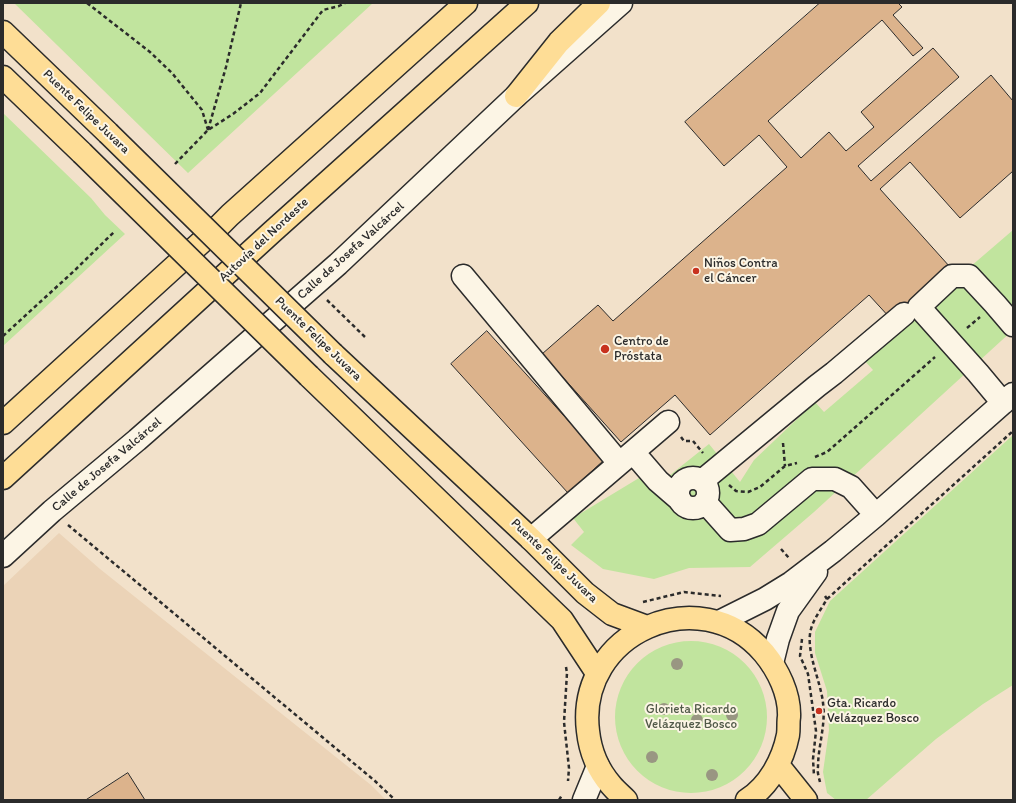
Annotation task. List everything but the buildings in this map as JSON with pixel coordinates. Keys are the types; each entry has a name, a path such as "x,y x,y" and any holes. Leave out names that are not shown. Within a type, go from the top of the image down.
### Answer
{"main road":[{"path":"3,423 230,215 466,3"},
{"name":"Autovía del Nordeste","path":"3,478 272,232 527,3"},
{"path":"516,96 559,42 599,3"},
{"name":"Puente Felipe Juvara","path":"3,32 333,354 531,539 585,594 612,614 647,626"},
{"path":"3,77 309,376 562,620 597,673"},
{"path":"626,800 611,785 598,766 589,744 586,720 589,696 597,673 610,654 627,638 647,626 675,619 697,618 719,622 739,632 756,644 772,663 780,679 786,697 789,713 788,734 778,765 767,782 747,800"},
{"path":"778,765 806,800"}],"street":[{"name":"Calle de Josefa Valcárcel","path":"3,556 332,269 516,96 621,3"},
{"path":"463,276 626,458 658,481 683,504 692,508 702,506 708,498 708,489 702,481 693,478 684,481 678,490 680,500"},
{"path":"719,622 806,576 1008,399 919,308 952,276 969,276 1013,325"},
{"path":"702,481 904,314"},
{"path":"531,539 668,422"},
{"path":"705,502 730,530 744,529 758,524 812,479 836,479 851,487 876,515"},
{"path":"772,663 778,639 788,611 806,576"},
{"path":"584,800 598,766"}],"path":[{"path":"87,3 150,52 172,73 202,110 208,130"},
{"path":"208,130 226,67 241,3"},
{"path":"175,164 208,130 233,114 260,93 323,10 345,3"},
{"path":"3,336 115,231"},
{"path":"827,452 995,304"},
{"path":"336,308 367,339"},
{"path":"820,784 818,768 824,705 820,684 813,665 810,646 811,629 827,599 1013,431"},
{"path":"52,512 375,781 395,800"},
{"path":"781,549 827,599"},
{"path":"637,600 644,602 684,592 728,597"},
{"path":"802,636 800,656 808,674 816,730 813,759 814,780 806,800"},
{"path":"566,666 567,673 564,722 569,768 567,783"},
{"path":"559,800 563,794"}],"shaded area":[{"path":"59,533 100,569 371,785 386,800 3,800 3,586"}],"green space":[{"path":"14,3 373,3 188,173"},
{"path":"3,113 91,198 105,215 125,234 3,346"},
{"path":"1013,230 1013,330 814,512 750,567 689,568 654,579 603,569 571,545 584,532 573,518 639,478 665,479 709,444 740,482 754,460 815,402 824,412 873,370 863,359"},
{"path":"1013,435 1013,685 983,704 936,739 866,800 836,800 827,793 823,772 829,730 827,691 815,653 815,632 830,601"},
{"name":"Glorieta Ricardo Velázquez Bosco","path":"691,641 720,647 727,650 745,663 758,681 761,688 767,717 761,746 758,753 745,771 727,784 720,787 691,793 662,787 655,784 637,771 624,753 621,746 615,717 621,688 624,681 637,663 655,650 662,647"}],"place":[{"name":"Niños Contra el Cáncer","path":"696,271"},
{"name":"Centro de Próstata","path":"605,349"},
{"name":"Gta. Ricardo Velázquez Bosco","path":"819,711"}]}
